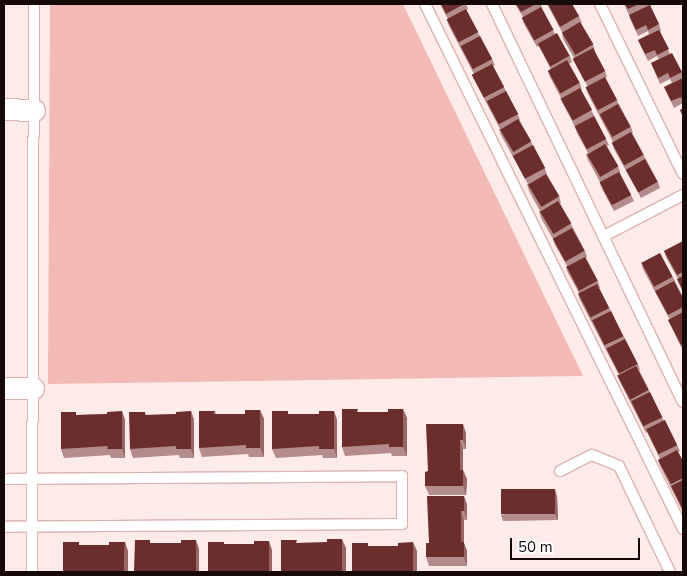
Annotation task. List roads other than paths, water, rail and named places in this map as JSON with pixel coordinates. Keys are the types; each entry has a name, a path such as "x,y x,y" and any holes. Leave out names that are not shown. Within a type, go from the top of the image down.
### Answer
{"street":[{"path":"4,109 34,110"},
{"path":"4,388 33,388"}],"lane":[{"path":"32,571 34,4"},
{"path":"425,4 683,529"},
{"path":"492,4 683,402"},
{"path":"600,4 683,174"},
{"path":"604,236 683,195"},
{"path":"560,471 592,455 619,466 670,572"},
{"path":"4,479 402,476 402,524 4,527"}]}
